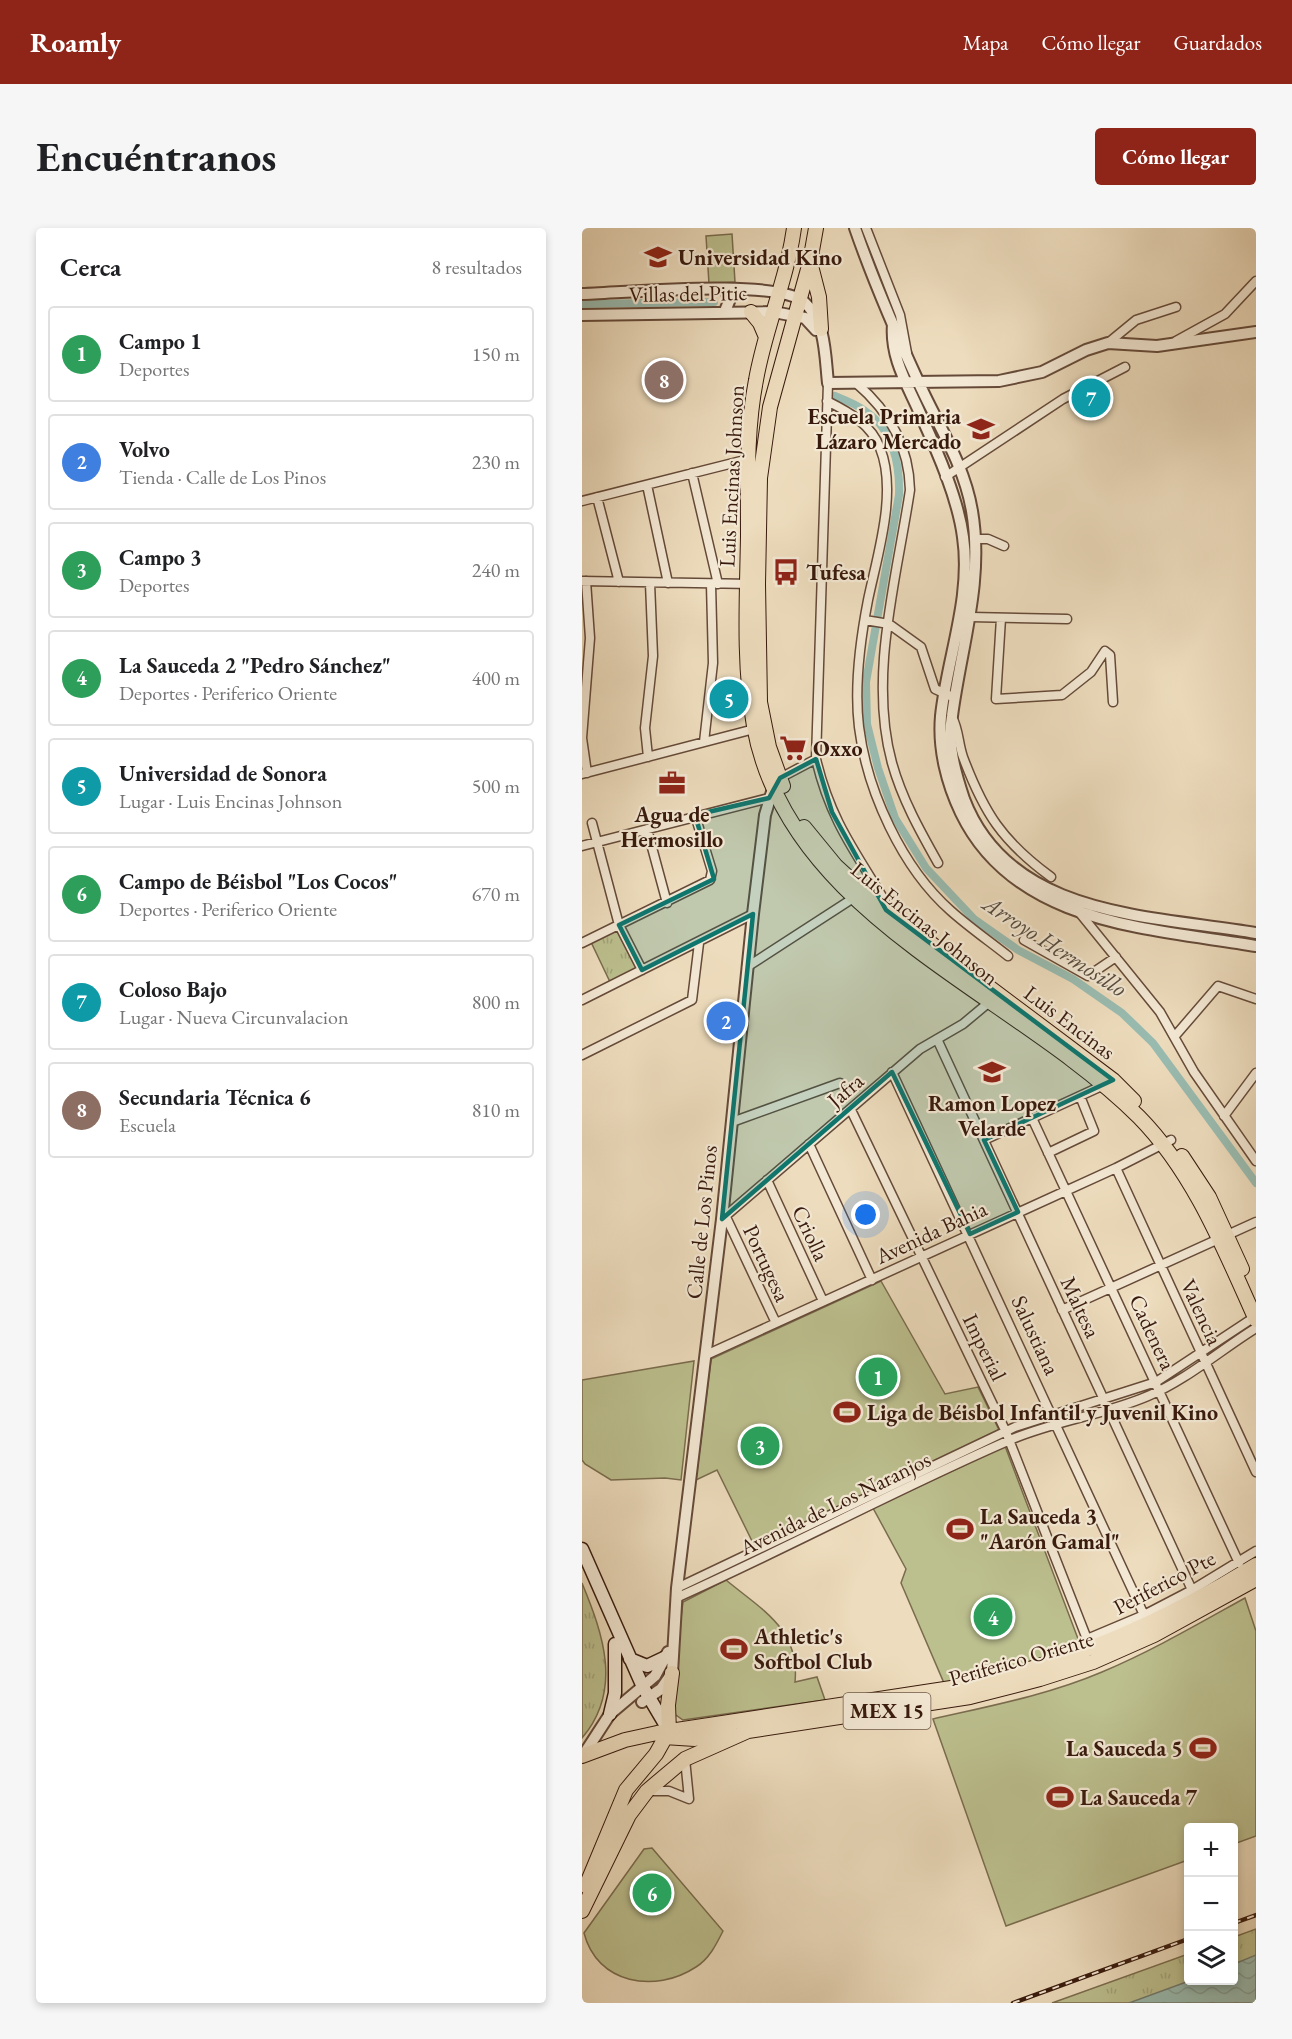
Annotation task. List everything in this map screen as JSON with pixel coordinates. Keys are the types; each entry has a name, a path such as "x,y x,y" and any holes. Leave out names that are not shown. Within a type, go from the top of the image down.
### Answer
{"main road":[{"name":"Luis Encinas Johnson","path":"794,228 788,264 756,379 749,459 753,584 750,688 774,788 804,842 855,897 1108,1082 1140,1118 1166,1142 1222,1237 1256,1320"},
{"path":"753,584 762,459 776,383 810,262 816,228"},
{"path":"810,262 819,297 822,335"},
{"path":"751,312 760,323 766,337"},
{"path":"756,379 770,372 776,383"},
{"name":"Luis Encinas","path":"774,788 836,866 994,998"},
{"path":"1222,1237 1256,1299"},
{"path":"582,1550 643,1694"},
{"name":"Periferico Oriente","path":"583,1755 664,1734 971,1686 1022,1673 1148,1626 1256,1565"},
{"path":"582,1568 615,1644 664,1734"},
{"name":"Periferico Oriente","path":"582,1911 619,1833 647,1791 685,1759 748,1731 970,1697 1040,1679 1093,1662 1154,1635 1256,1579"},
{"path":"610,1714 615,1693 615,1644"},
{"path":"630,1659 647,1666 666,1657"},
{"path":"582,1896 607,1831 626,1791 656,1754 664,1734 672,1673"},
{"path":"664,1734 695,1738 748,1731"}],"street":[{"path":"855,228 918,382 961,469 972,510 976,539 976,575 971,617 940,733 946,771 954,800 974,838 1003,871 1016,881 1037,895 1079,912 1098,919 1256,946"},
{"path":"866,228 900,315 906,354"},
{"path":"1170,344 1225,314 1256,281"},
{"name":"Villas del Pitic","path":"582,294 724,289 780,292 799,299"},
{"path":"724,289 730,299 725,311"},
{"path":"799,299 813,314 822,335 828,383 816,759 832,812 851,850 885,901 886,910"},
{"path":"828,383 999,381 1023,377 1042,372 1086,350 1108,343 1136,320 1176,307"},
{"name":"Villas del Pitic","path":"582,315 725,311 795,315"},
{"path":"795,315 808,320 822,335"},
{"path":"893,324 892,346 905,382 933,442 960,522 965,552 950,696 952,752 967,805 986,838 1022,875 1049,890 1085,905 1256,933"},
{"path":"1108,343 1146,346 1256,332"},
{"path":"945,477 961,469 1063,399 1100,378 1125,368"},
{"path":"856,383 880,405 891,421 905,451 910,477 888,624 882,687 886,739 902,791 938,863"},
{"path":"827,401 867,426 880,448 886,472 887,498 858,673 859,725 864,754 882,811 898,842 923,880 949,910 1008,956"},
{"path":"582,501 749,459"},
{"path":"692,473 715,584 713,663 704,742"},
{"path":"647,485 668,583"},
{"path":"597,497 619,582"},
{"path":"976,539 988,539 1004,546"},
{"path":"753,584 584,581 590,638 582,738 585,774 759,728"},
{"path":"648,757 645,728 653,656 651,583"},
{"path":"971,617 1066,619"},
{"path":"1001,618 996,699 1062,694 1091,672 1106,651 1110,656 1113,702"},
{"path":"865,620 888,624 921,647 931,684 950,696"},
{"path":"951,717 958,732 962,753 986,812 1020,853 1051,876"},
{"path":"582,846 695,815 774,788 816,759"},
{"name":"Calle de Los Pinos","path":"672,1673 676,1593 724,1218 753,914 774,788"},
{"path":"582,943 667,903 711,878 712,871 695,815"},
{"path":"592,823 619,925 642,970"},
{"path":"647,829 667,903"},
{"path":"747,967 855,897"},
{"path":"1079,912 1175,1036 1194,1072 1256,1161"},
{"path":"582,1000 753,914"},
{"path":"1221,940 1222,927"},
{"path":"1024,940 1088,976 1116,957"},
{"path":"582,1054 692,1000 699,943"},
{"path":"1175,1036 1218,986 1256,999"},
{"name":"Jafra","path":"724,1218 892,1072 937,1039 963,1024 994,998"},
{"name":"Maltesa","path":"937,1039 1192,1590"},
{"name":"Salustiana","path":"892,1072 970,1234 1144,1615"},
{"path":"1224,1116 1251,1087 1256,1073"},
{"path":"984,1140 1108,1082"},
{"path":"732,1122 840,1083"},
{"path":"1048,1153 1094,1131 1080,1096"},
{"name":"Imperial","path":"851,1110 1007,1436 1087,1638"},
{"name":"Cadenera","path":"1032,1118 1239,1563"},
{"name":"Avenida Bahia","path":"706,1354 872,1280 1065,1189 1116,1168 1166,1142"},
{"path":"808,1144 872,1280"},
{"name":"Valencia","path":"1116,1168 1256,1472"},
{"name":"Criolla","path":"767,1180 823,1301"},
{"name":"Portugesa","path":"724,1218 776,1323"},
{"path":"1062,1310 1256,1222"},
{"path":"1007,1436 1110,1410 1160,1391 1256,1320"},
{"path":"1007,1436 1053,1414 1156,1382 1203,1357"},
{"name":"Avenida de Los Naranjos","path":"676,1593 1007,1436"},
{"name":"Periferico Pte","path":"1087,1638 1144,1615 1192,1590 1256,1551"},
{"path":"643,1694 659,1671 674,1641"},
{"path":"583,1755 610,1714 643,1694 665,1685 672,1673"},
{"path":"647,1791 669,1791 688,1799 685,1759"}],"highlighted area":[{"path":"816,759 832,812 886,910 1113,1080 984,1140 1018,1212 970,1234 892,1072 722,1219 753,914 642,970 619,925 714,879 695,815 769,798 780,778"}],"green space":[{"path":"732,234 735,282 709,284 706,236"},
{"path":"618,929 638,971 611,984 591,942"},
{"name":"Liga de Béisbol Infantil y Juvenil Kino","path":"881,1281 945,1394 978,1387 999,1430 755,1547 717,1470 696,1480 711,1359"},
{"path":"694,1361 681,1480 665,1478 611,1480 585,1464 582,1460 582,1380"},
{"path":"1005,1446 1080,1644 1033,1661 944,1683 901,1583 906,1569 873,1508"},
{"name":"Athletic's Softbol Club","path":"726,1580 776,1622 791,1648 795,1664 795,1682 817,1677 825,1700 683,1720 673,1713 670,1705 683,1602"},
{"path":"582,1583 602,1642 606,1681 595,1720 582,1738"},
{"path":"1245,1598 1256,1631 1256,1836 1238,1843 1238,1823 1184,1823 1184,1861 1006,1926 933,1719 1061,1687 1121,1664"},
{"path":"652,1848 723,1931 701,1964 680,1975 646,1982 614,1973 601,1964 591,1950 584,1933 644,1849"},
{"path":"1256,1929 1256,2003 1052,2003 1184,1955 1184,1985 1238,1985 1238,1936"}],"water":[{"path":"1256,1955 1256,2003 1129,2003 1184,1983 1184,1985 1238,1985 1238,1962"}],"waterway":[{"name":"Arroyo Hermosillo","path":"582,304 714,302"},
{"name":"Arroyo Hermosillo","path":"835,396 862,409 882,427 893,448 898,471 899,495 866,682 867,724 878,768 895,818 926,868 974,919 1018,950 1073,979 1122,1013 1153,1043 1256,1183"}],"railway":[{"path":"1238,1922 1256,1915"},
{"path":"1013,2003 1184,1940"}],"place":[{"name":"Universidad Kino","path":"658,257"},
{"name":"Secundaria Técnica 6","path":"664,380"},
{"name":"Coloso Bajo","path":"1091,398"},
{"name":"Escuela Primaria Lázaro Mercado","path":"981,429"},
{"name":"Tufesa","path":"786,572"},
{"name":"Universidad de Sonora","path":"729,699"},
{"name":"Oxxo","path":"793,748"},
{"name":"Agua de Hermosillo","path":"672,783"},
{"name":"Volvo","path":"726,1021"},
{"name":"Ramon Lopez Velarde","path":"992,1072"},
{"name":"Campo 1","path":"878,1377"},
{"name":"Liga de Béisbol Infantil y Juvenil Kino","path":"847,1412"},
{"name":"Campo 3","path":"760,1446"},
{"name":"La Sauceda 3 \"Aarón Gamal\"","path":"960,1529"},
{"name":"La Sauceda 2 \"Pedro Sánchez\"","path":"993,1617"},
{"name":"Athletic's Softbol Club","path":"734,1649"},
{"name":"La Sauceda 5","path":"1203,1748"},
{"name":"La Sauceda 7","path":"1060,1797"},
{"name":"Campo de Béisbol \"Los Cocos\"","path":"652,1893"}]}
